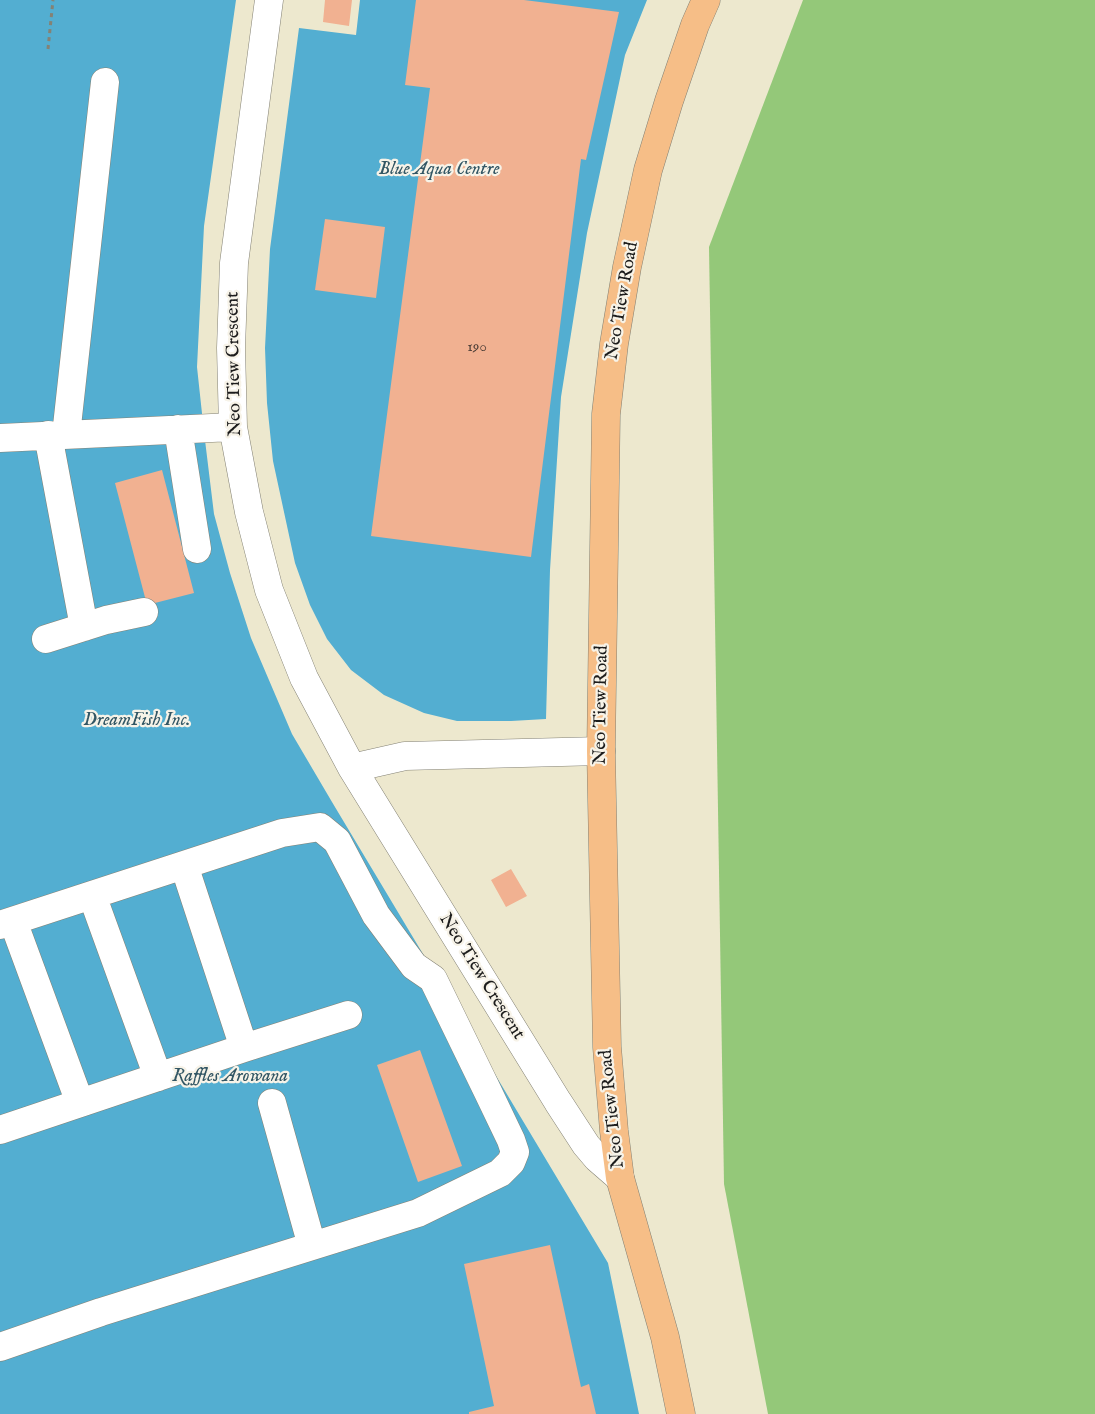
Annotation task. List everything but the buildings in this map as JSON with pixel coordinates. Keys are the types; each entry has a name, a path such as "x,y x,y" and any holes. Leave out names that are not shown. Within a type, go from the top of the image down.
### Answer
{"main road":[{"name":"Neo Tiew Road","path":"681,1414 665,1336 620,1178 607,1047 601,751 606,414 614,344 627,267 648,170 669,101 695,25 706,0"}],"street":[{"name":"Neo Tiew Crescent","path":"269,0 234,263 231,348 233,427 249,512 268,590 304,678 352,768 586,1145 620,1178"},
{"path":"84,627 57,435 105,82"},
{"path":"0,438 233,427"},
{"path":"178,429 197,549"},
{"path":"46,639 106,620 144,612"},
{"path":"352,768 405,756 601,751"},
{"path":"0,1347 101,1312 418,1213 500,1173 511,1162 515,1152 511,1140 433,979 414,966 376,915 337,840 320,826 282,833 6,923 80,1103"},
{"path":"184,865 244,1048"},
{"path":"92,895 158,1076"},
{"path":"433,979 475,968"},
{"path":"0,1130 158,1076 348,1015"},
{"path":"272,1103 312,1246"}],"path":[{"path":"48,49 53,0"}],"green space":[{"path":"803,0 1095,0 1095,1414 768,1414 724,1184 709,247"}],"water":[{"path":"0,0 236,0 204,226 197,367 214,514 230,573 251,638 292,734 608,1263 639,1414 0,1414"},
{"name":"Blue Aqua Centre","path":"360,0 647,0 625,55 587,233 561,397 550,570 546,719 457,721 424,713 384,695 351,670 327,639 310,605 295,563 273,461 267,403 265,348 270,249 299,28 356,35"}],"water label":[{"name":"DreamFish Inc.","path":"137,721"},
{"name":"Raffles Arowana","path":"230,1077"}]}
